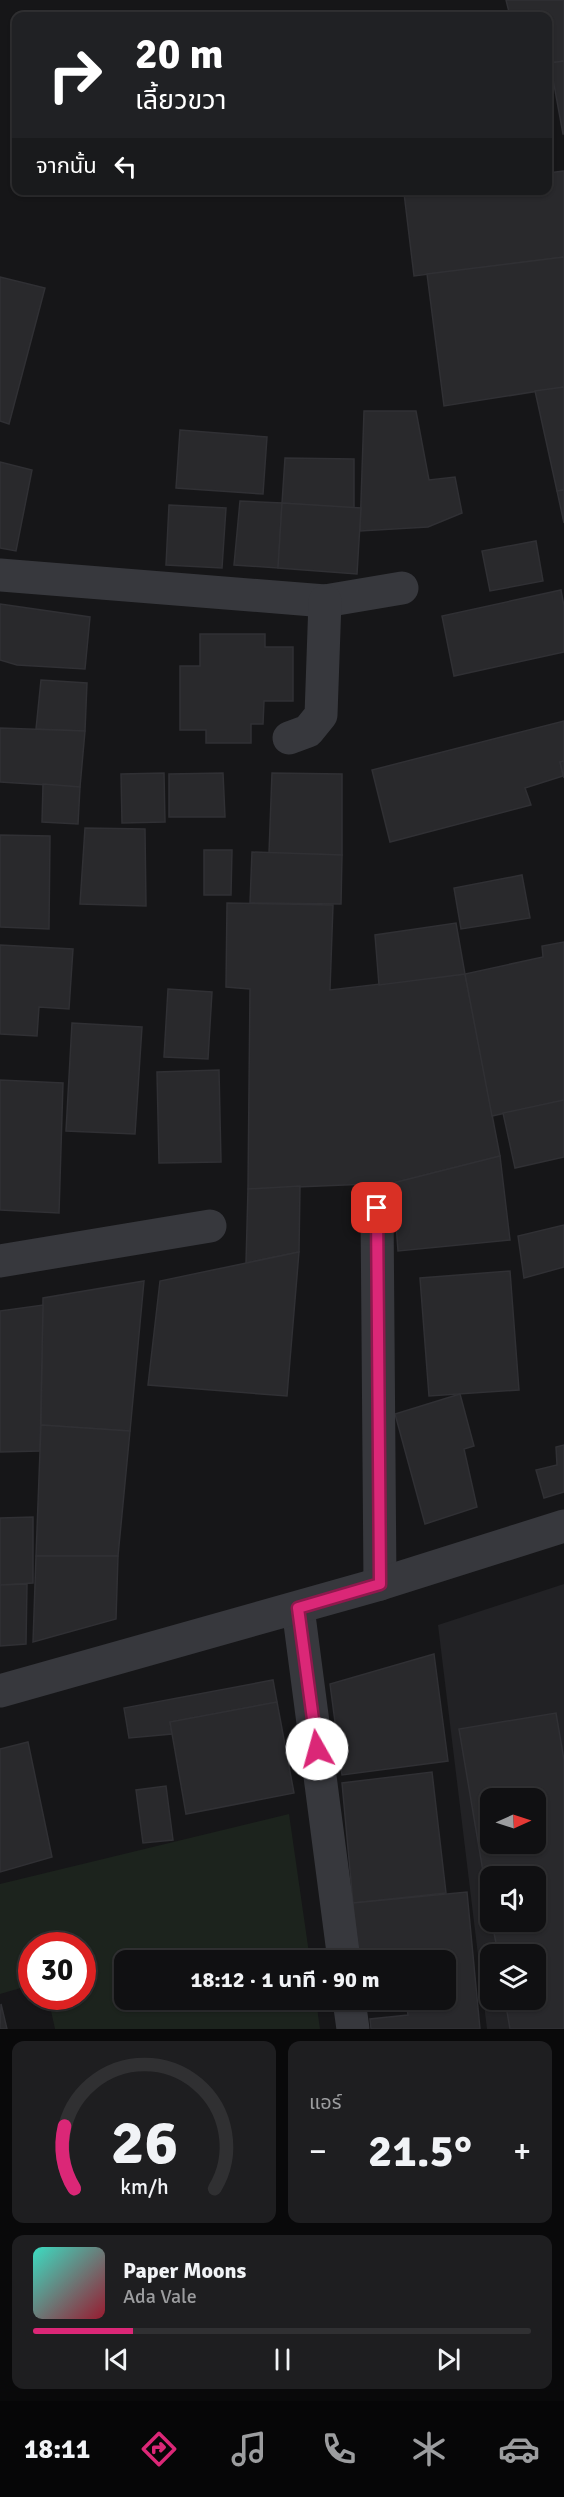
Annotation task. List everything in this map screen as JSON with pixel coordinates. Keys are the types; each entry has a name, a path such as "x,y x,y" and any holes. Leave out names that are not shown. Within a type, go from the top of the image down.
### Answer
{"street":[{"path":"0,575 325,601 402,588"},
{"path":"289,738 308,731 321,715 325,601"},
{"path":"377,1208 380,1584"},
{"path":"0,1261 210,1226"},
{"path":"0,1691 298,1608 564,1526"},
{"path":"298,1608 343,1950"},
{"path":"350,2010 353,2029"}],"shaded area":[{"path":"564,1584 564,2029 487,2029 485,2010 546,2010 546,1944 480,1944 480,1971 438,1625"},
{"path":"289,1814 309,1950 114,1950 114,2010 317,2010 320,2029 55,2029 51,2010 96,2010 96,1932 18,1932 18,1989 0,1994 0,1884"}],"building":[{"path":"506,0 564,0 564,61 552,62 552,12 509,12"},
{"path":"564,61 564,134 552,74 552,63"},
{"path":"564,171 564,257 414,276 404,195 552,195 552,172"},
{"path":"564,257 564,387 444,406 427,274"},
{"path":"0,277 45,288 9,424 0,421"},
{"path":"564,387 564,490 557,491 535,391"},
{"path":"364,411 416,411 429,480 455,477 462,513 428,527 360,531"},
{"path":"180,430 267,437 263,494 176,488"},
{"path":"285,458 354,459 354,508 282,503"},
{"path":"0,462 32,470 16,551 0,548"},
{"path":"564,490 564,523 557,491"},
{"path":"240,501 282,503 278,568 234,565"},
{"path":"282,503 361,508 357,574 278,568"},
{"path":"169,505 226,508 222,568 166,565"},
{"path":"536,541 543,581 490,591 482,551"},
{"path":"561,590 564,606 564,652 454,676 442,616"},
{"path":"0,604 90,617 85,669 17,665 0,660"},
{"path":"200,634 265,634 265,647 293,647 293,701 264,701 263,724 251,724 251,743 206,743 206,730 180,730 180,666 200,666"},
{"path":"41,680 87,683 85,731 36,729"},
{"path":"564,721 564,761 560,762 563,776 525,788 531,805 390,842 372,770"},
{"path":"0,728 85,731 80,787 0,782"},
{"path":"564,761 564,778 560,762"},
{"path":"164,773 165,822 122,823 121,774"},
{"path":"223,773 225,817 169,817 169,774"},
{"path":"272,773 342,774 342,855 269,853"},
{"path":"43,784 80,787 78,824 42,822"},
{"path":"85,828 145,829 146,906 80,904"},
{"path":"0,835 50,836 49,929 0,927"},
{"path":"204,850 232,850 231,895 204,895"},
{"path":"252,852 342,855 341,904 250,903"},
{"path":"522,875 530,918 461,929 454,888"},
{"path":"227,903 333,905 330,990 465,974 500,1156 393,1183 248,1189 250,989 226,987"},
{"path":"456,923 465,974 379,985 375,935"},
{"path":"564,942 564,1100 492,1116 465,974 543,957 542,946"},
{"path":"0,945 73,949 69,1009 39,1007 37,1036 0,1034"},
{"path":"168,989 212,992 208,1059 164,1057"},
{"path":"72,1023 142,1027 135,1134 66,1131"},
{"path":"219,1070 221,1162 159,1163 157,1072"},
{"path":"0,1080 63,1083 59,1213 0,1210"},
{"path":"564,1100 564,1157 515,1168 503,1113"},
{"path":"500,1156 510,1240 398,1251 393,1183"},
{"path":"300,1186 299,1252 246,1263 248,1189"},
{"path":"564,1225 564,1267 524,1278 518,1236"},
{"path":"299,1252 287,1396 148,1385 160,1281"},
{"path":"510,1271 519,1390 429,1396 420,1278"},
{"path":"144,1281 130,1431 41,1425 43,1298"},
{"path":"43,1305 40,1451 0,1452 0,1311"},
{"path":"460,1394 474,1446 464,1449 477,1507 425,1524 395,1414"},
{"path":"41,1425 130,1431 118,1556 36,1556"},
{"path":"564,1445 564,1492 544,1498 536,1470 557,1465 556,1447"},
{"path":"33,1517 33,1583 0,1585 0,1518"},
{"path":"36,1556 118,1556 116,1619 33,1642"},
{"path":"27,1584 26,1644 0,1646 0,1585"},
{"path":"434,1654 448,1761 342,1775 330,1684"},
{"path":"273,1680 277,1702 170,1722 172,1734 129,1738 124,1708"},
{"path":"277,1702 294,1793 186,1814 170,1722"},
{"path":"556,1713 564,1760 564,2029 510,2029 507,2010 546,2010 546,1944 496,1944 494,1932 546,1932 546,1866 482,1866 480,1854 546,1854 546,1788 480,1788 480,1854 459,1729"},
{"path":"28,1742 52,1857 0,1872 0,1749"},
{"path":"432,1772 446,1893 353,1903 342,1783"},
{"path":"166,1786 173,1840 143,1843 136,1790"},
{"path":"467,1892 480,2029 371,2029 370,2019 408,2015 407,2010 456,2010 456,1950 358,1950 353,1903"},
{"path":"1,2004 7,2029 0,2029"}],"route":[{"path":"317,1749 298,1608 380,1584 377,1208"}]}
